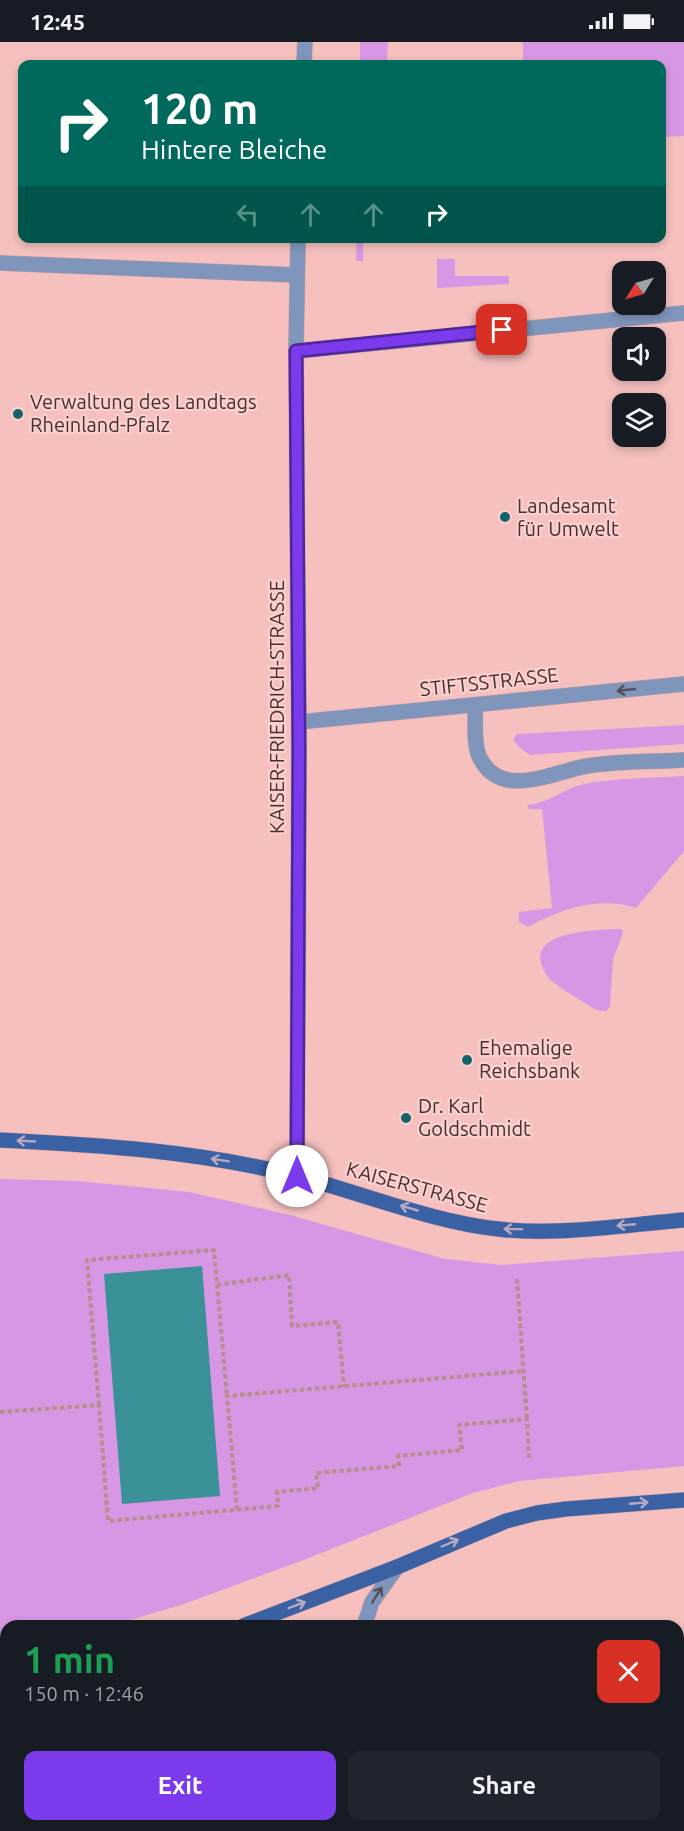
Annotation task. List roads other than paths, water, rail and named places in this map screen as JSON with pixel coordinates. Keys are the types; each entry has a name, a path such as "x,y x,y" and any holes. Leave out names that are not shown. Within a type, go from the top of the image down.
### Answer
{"main road":[{"name":"KAISERSTRASSE","path":"0,1140 92,1144 172,1152 232,1162 297,1176 447,1219 499,1229 561,1230 684,1220"},
{"path":"259,1620 397,1567 506,1521 537,1513 684,1500"}],"street":[{"path":"304,60 305,42"},
{"name":"KAISER-FRIEDRICH-STRASSE","path":"297,1176 298,243"},
{"path":"0,263 296,275"},
{"path":"296,351 684,313"},
{"name":"STIFTSSTRASSE","path":"299,722 684,684"},
{"path":"475,705 480,757 494,773 508,781 527,781 592,766 684,760"},
{"path":"366,1620 372,1602 397,1567"}],"water":[{"path":"202,1266 220,1496 122,1504 104,1274"}],"place":[{"name":"Verwaltung des Landtags Rheinland-Pfalz","path":"18,414"},
{"name":"Landesamt für Umwelt","path":"505,517"},
{"name":"Ehemalige Reichsbank","path":"467,1060"},
{"name":"Dr. Karl Goldschmidt","path":"406,1118"}]}
